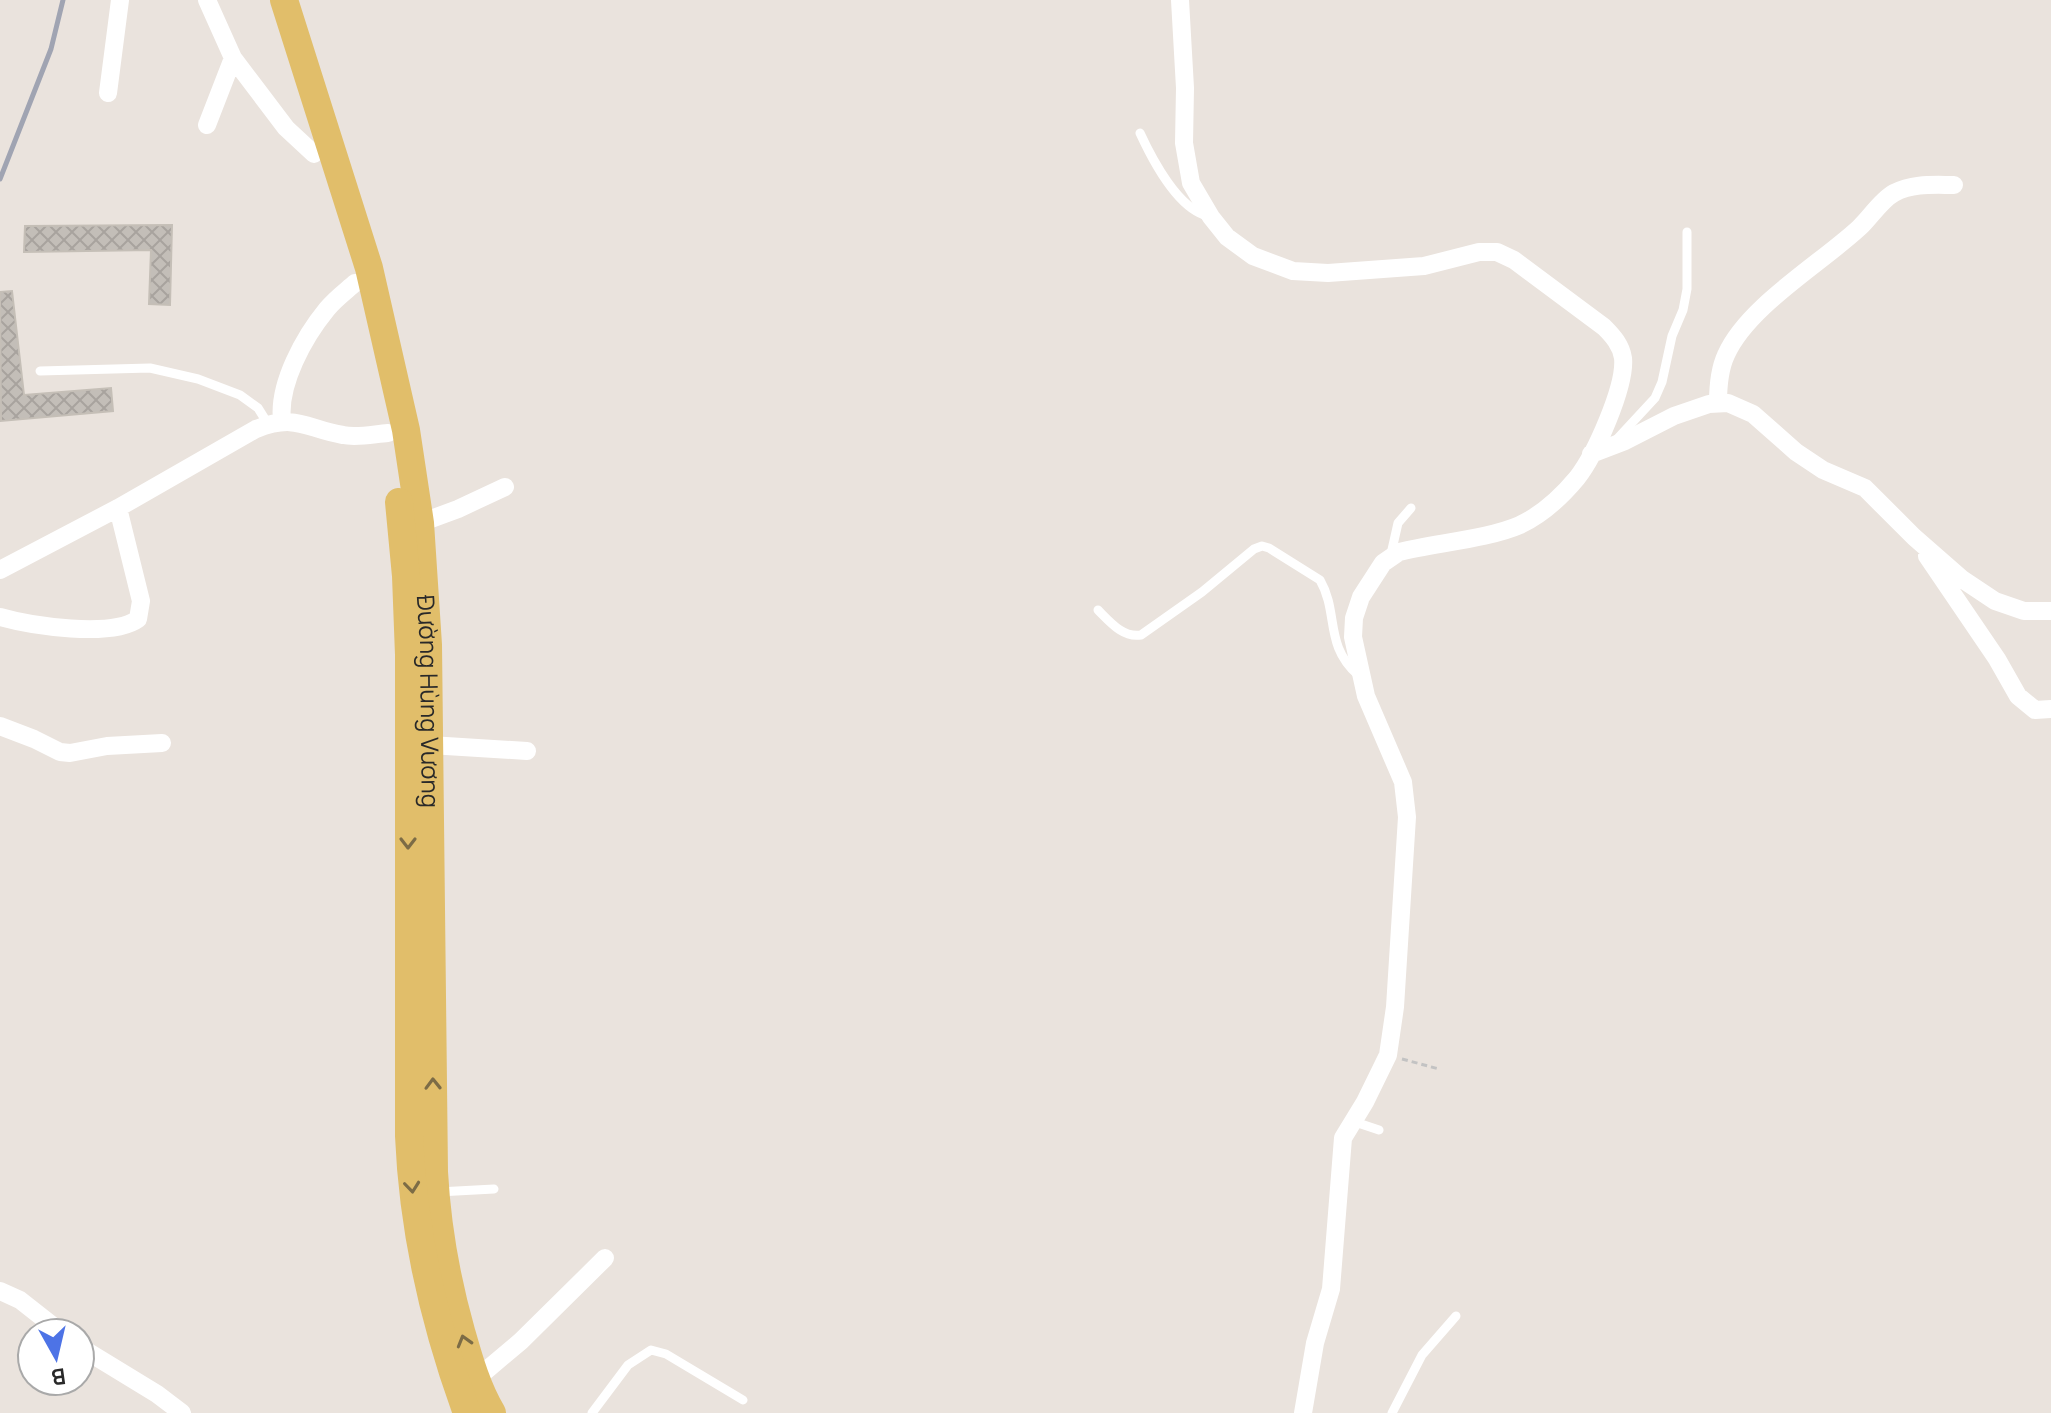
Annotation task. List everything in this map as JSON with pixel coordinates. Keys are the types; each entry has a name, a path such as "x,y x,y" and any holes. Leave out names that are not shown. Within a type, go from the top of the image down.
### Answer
{"main road":[{"name":"Đường Hùng Vương","path":"265,0 324,165 369,268 397,431 397,485 409,655 411,1185 429,1291 467,1413"},
{"name":"Đường Hùng Vương","path":"284,0 324,165 420,523 428,645 438,1230 445,1270 476,1379 492,1413"}],"street":[{"path":"108,93 120,0"},
{"path":"207,0 233,58 286,128 324,165"},
{"path":"1180,0 1185,88 1184,143 1191,183 1227,237 1253,256 1293,271 1328,273 1424,266 1479,252 1497,252 1514,260 1555,294 1604,327 1616,340 1623,355 1623,371 1600,451"},
{"path":"207,125 233,58"},
{"path":"1718,403 1718,383 1725,357 1736,336 1761,310 1859,228 1892,194 1923,184 1954,185"},
{"path":"0,570 275,422 287,383 304,345 329,306 355,283"},
{"path":"1303,1413 1315,1343 1331,1289 1343,1138 1388,1055 1395,1007 1407,817 1403,782 1375,721 1360,677 1353,637 1354,618 1361,597 1383,563 1416,548 1520,524 1558,497 1600,451 1674,416 1728,403 1753,414 1796,452 1823,470 1865,488 1962,579 1995,601 2024,611 2051,611"},
{"path":"275,422 347,436 397,431"},
{"path":"420,523 505,487"},
{"path":"0,617 52,628 114,626 138,619 141,601 118,508"},
{"path":"1914,537 1997,659 2018,696 2035,710 2051,709"},
{"path":"0,726 60,752 162,743"},
{"path":"430,745 527,751"},
{"path":"476,1379 521,1341 605,1258"},
{"path":"0,1291 20,1300 42,1317"},
{"path":"96,1357 182,1413"}],"lane":[{"path":"1140,133 1152,158 1184,202 1198,214 1211,217"},
{"path":"1600,451 1655,398 1662,382 1687,289 1687,232"},
{"path":"40,371 150,368 198,379 240,395 275,422"},
{"path":"1391,558 1398,523 1411,508"},
{"path":"1098,610 1117,629 1130,636 1141,635 1262,546 1320,580 1334,639 1344,663 1360,677"},
{"path":"1352,1121 1379,1130"},
{"path":"435,1192 494,1189"},
{"path":"1392,1413 1422,1355 1456,1316"},
{"path":"592,1413 628,1365 651,1350 666,1354 743,1400"}],"building":[{"path":"172,225 170,305 149,304 151,250 24,252 25,226"},
{"path":"12,291 24,395 111,388 113,411 1,421 0,292"}],"railway":[{"path":"0,179 51,49 63,0"}]}
